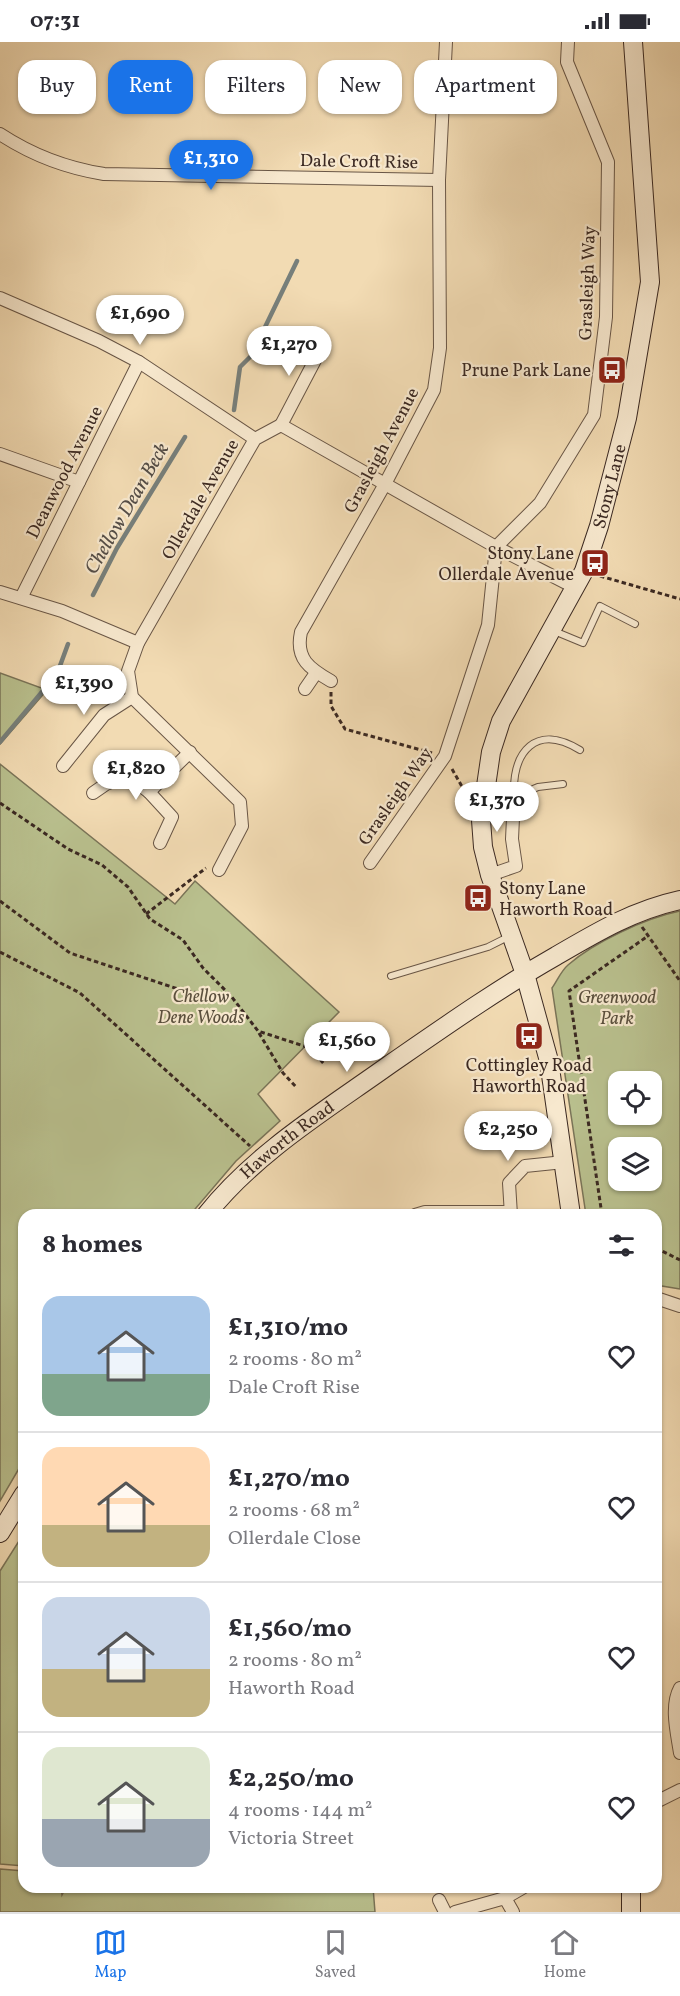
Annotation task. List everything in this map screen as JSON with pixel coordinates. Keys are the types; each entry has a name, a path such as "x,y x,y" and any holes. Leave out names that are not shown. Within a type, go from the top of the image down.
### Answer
{"street":[{"name":"Grasleigh Avenue","path":"330,681 308,668 299,654 301,632 385,484 434,390 440,348 439,180 446,42"},
{"name":"Grasleigh Way","path":"370,863 446,756 489,625 496,547 540,503 594,415 606,317 608,162 567,62 568,42"},
{"name":"Stony Lane","path":"570,1209 549,1061 525,974 490,875 483,847 481,820 490,752 501,721 579,579 599,526 627,418 650,282 633,42"},
{"name":"Dale Croft Rise","path":"0,134 20,147 54,162 104,174 439,180"},
{"path":"0,298 99,340 139,362 255,439"},
{"path":"324,343 281,425 496,547 579,579"},
{"name":"Deanwood Avenue","path":"21,598 139,362"},
{"name":"Ollerdale Avenue","path":"132,697 128,671 138,644 255,439 281,425"},
{"path":"0,454 79,482"},
{"path":"0,591 62,611 138,644"},
{"path":"305,689 316,673"},
{"path":"63,766 104,715 132,697 240,802 242,826 219,870"},
{"path":"149,792 190,752"},
{"path":"93,793 106,784 128,776 149,792 172,817 160,843"},
{"path":"490,875 516,866 512,839 514,797"},
{"name":"Haworth Road","path":"211,1209 264,1158 314,1117 450,1021 525,974 633,913 680,900"},
{"path":"511,1209 509,1183 525,1166 564,1162"},
{"path":"662,1300 680,1306"},
{"path":"0,1533 18,1504"},
{"path":"680,1688 676,1700 676,1716 680,1753"},
{"path":"662,1799 680,1790"},
{"path":"455,1912 505,1898 514,1893"},
{"path":"631,1893 631,1912"},
{"path":"505,1898 513,1912"},
{"path":"439,1900 445,1912"}],"lane":[{"path":"550,629 583,643 600,606 635,624"},
{"path":"563,784 538,787 514,797 517,766 524,751 532,744 555,738 580,750"},
{"path":"391,976 488,947 510,936"}],"path":[{"path":"579,579 680,599"},
{"path":"330,681 331,706 345,729 446,756 481,820"},
{"path":"0,802 68,849 102,864 128,886 150,919 183,940 203,968 231,996 258,1031 283,1073 297,1088"},
{"path":"147,914 203,867 219,870"},
{"path":"0,901 70,953 184,991 231,996"},
{"path":"633,913 680,981"},
{"path":"601,1209 569,991 648,936"},
{"path":"0,952 80,993 264,1158"},
{"path":"258,1031 310,1048 325,1065"},
{"path":"662,1251 680,1260"}],"green space":[{"path":"0,673 47,690 0,744"},
{"name":"Chellow Dene Woods","path":"0,764 175,904 195,881 339,1012 258,1094 280,1121 236,1161 195,1209 18,1209 18,1470 0,1501"},
{"name":"Greenwood Park","path":"680,911 680,1289 662,1286 662,1209 585,1209 552,988 566,967 579,956 621,932 666,914"},
{"path":"18,1542 18,1866 0,1864 0,1571"},
{"path":"0,1869 18,1870 18,1893 62,1893 62,1895 63,1893 373,1893 375,1912 0,1912"}],"waterway":[{"name":"Chellow Dean Beck","path":"234,410 240,367 251,356 297,261"},
{"name":"Chellow Dean Beck","path":"93,595 117,548 185,437"},
{"name":"Chellow Dean Beck","path":"0,742 57,674 68,644"}],"place":[{"name":"Prune Park Lane","path":"612,370"},
{"name":"Stony Lane Ollerdale Avenue","path":"595,563"},
{"name":"Stony Lane Haworth Road","path":"478,898"},
{"name":"Cottingley Road Haworth Road","path":"529,1036"}]}
